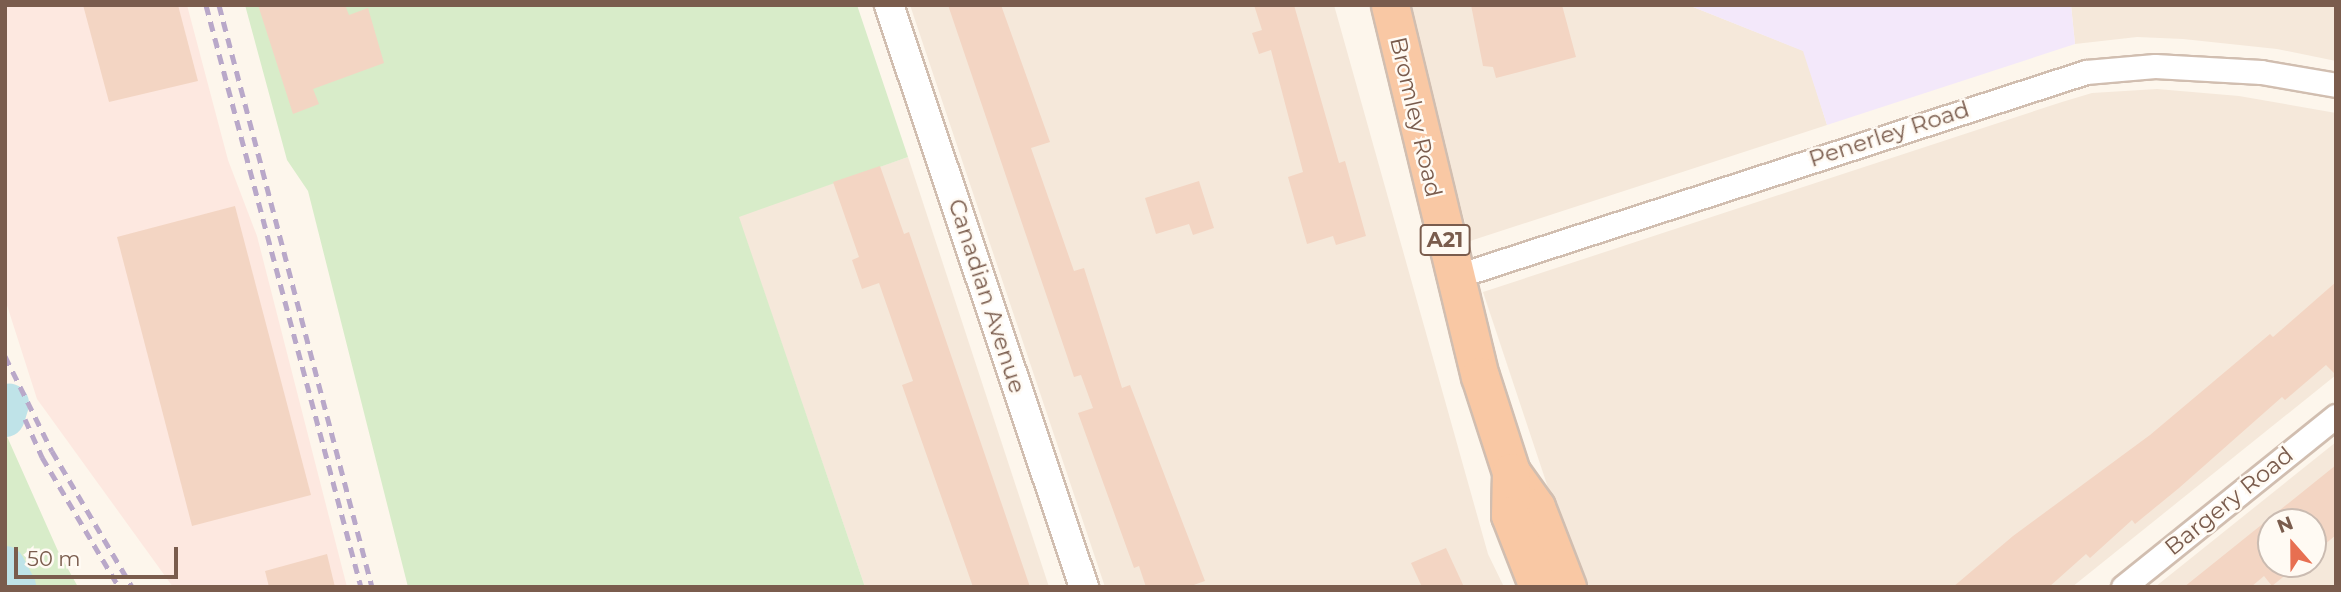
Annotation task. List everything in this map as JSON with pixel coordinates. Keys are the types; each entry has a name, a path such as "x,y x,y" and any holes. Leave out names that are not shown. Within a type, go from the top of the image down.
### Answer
{"highway":[{"name":"Bromley Road","path":"1390,5 1454,276 1511,472 1510,515 1538,587"},
{"name":"Bromley Road","path":"1511,472 1536,506 1567,587"}],"street":[{"name":"Canadian Avenue","path":"889,5 1084,587"},
{"name":"Penerley Road","path":"1454,276 2086,72 2155,66 2261,72 2336,85"},
{"name":"Bargery Road","path":"2123,587 2336,416"}],"shaded area":[{"path":"5,5 187,5 228,160 257,236 347,587 173,587 37,399 5,299"},
{"path":"910,5 1334,5 1488,554 1504,587 1105,587"},
{"path":"1406,5 1688,5 1804,51 1827,125 1470,241"},
{"path":"1688,5 2071,5 2075,44 1827,125 1803,51"},
{"path":"2071,5 2336,5 2336,61 2277,49 2183,39 2137,37 2075,44"},
{"path":"2157,89 2239,96 2336,113 2336,375 2072,587 1581,587 1483,292 2062,102 2092,93"},
{"path":"908,157 1049,587 865,587 738,216"},
{"path":"2336,442 2336,587 2155,587"}],"green space":[{"path":"245,5 857,5 908,157 739,217 865,587 408,587 308,191 287,160"},
{"path":"5,432 58,551 78,587 5,587"}],"building":[{"path":"83,5 178,5 198,81 109,102"},
{"path":"258,5 345,5 349,15 368,8 384,63 313,89 319,104 293,114"},
{"path":"948,5 1001,5 1050,142 1031,148 1074,271 1084,268 1122,388 1130,385 1205,581 1188,587 1146,587 1139,566 1134,568 1078,413 1093,408 1081,375 1074,377"},
{"path":"1254,5 1294,5 1339,163 1345,161 1366,236 1336,245 1333,236 1307,244 1288,177 1303,172 1271,50 1259,54 1252,33 1262,30"},
{"path":"1471,5 1562,5 1576,57 1496,78 1493,67 1483,66"},
{"path":"880,166 904,234 909,232 1030,587 973,587 902,385 913,381 879,283 862,289 852,260 859,257 833,182"},
{"path":"1199,181 1214,228 1193,235 1189,224 1156,234 1145,198"},
{"path":"235,206 311,495 192,526 117,237"},
{"path":"2336,282 2336,375 2326,365 2285,400 2282,397 2135,524 2132,520 2090,558 2086,554 2049,587 1953,587 2013,536 2150,435 2270,334 2273,337"},
{"path":"2336,465 2336,535 2327,542 2327,508 2282,508"},
{"path":"2257,528 2257,578 2262,578 2251,587 2184,587"},
{"path":"1446,548 1464,587 1422,587 1411,563"},
{"path":"327,554 335,587 269,587 265,571"},
{"path":"2266,578 2282,578 2272,586"}],"waterway":[{"path":"5,417 9,404"},
{"path":"5,566 16,587"}],"railway":[{"path":"206,5 361,587"},
{"path":"219,5 372,587"},
{"path":"5,356 52,451 132,587"},
{"path":"25,419 42,457 119,587"}]}
